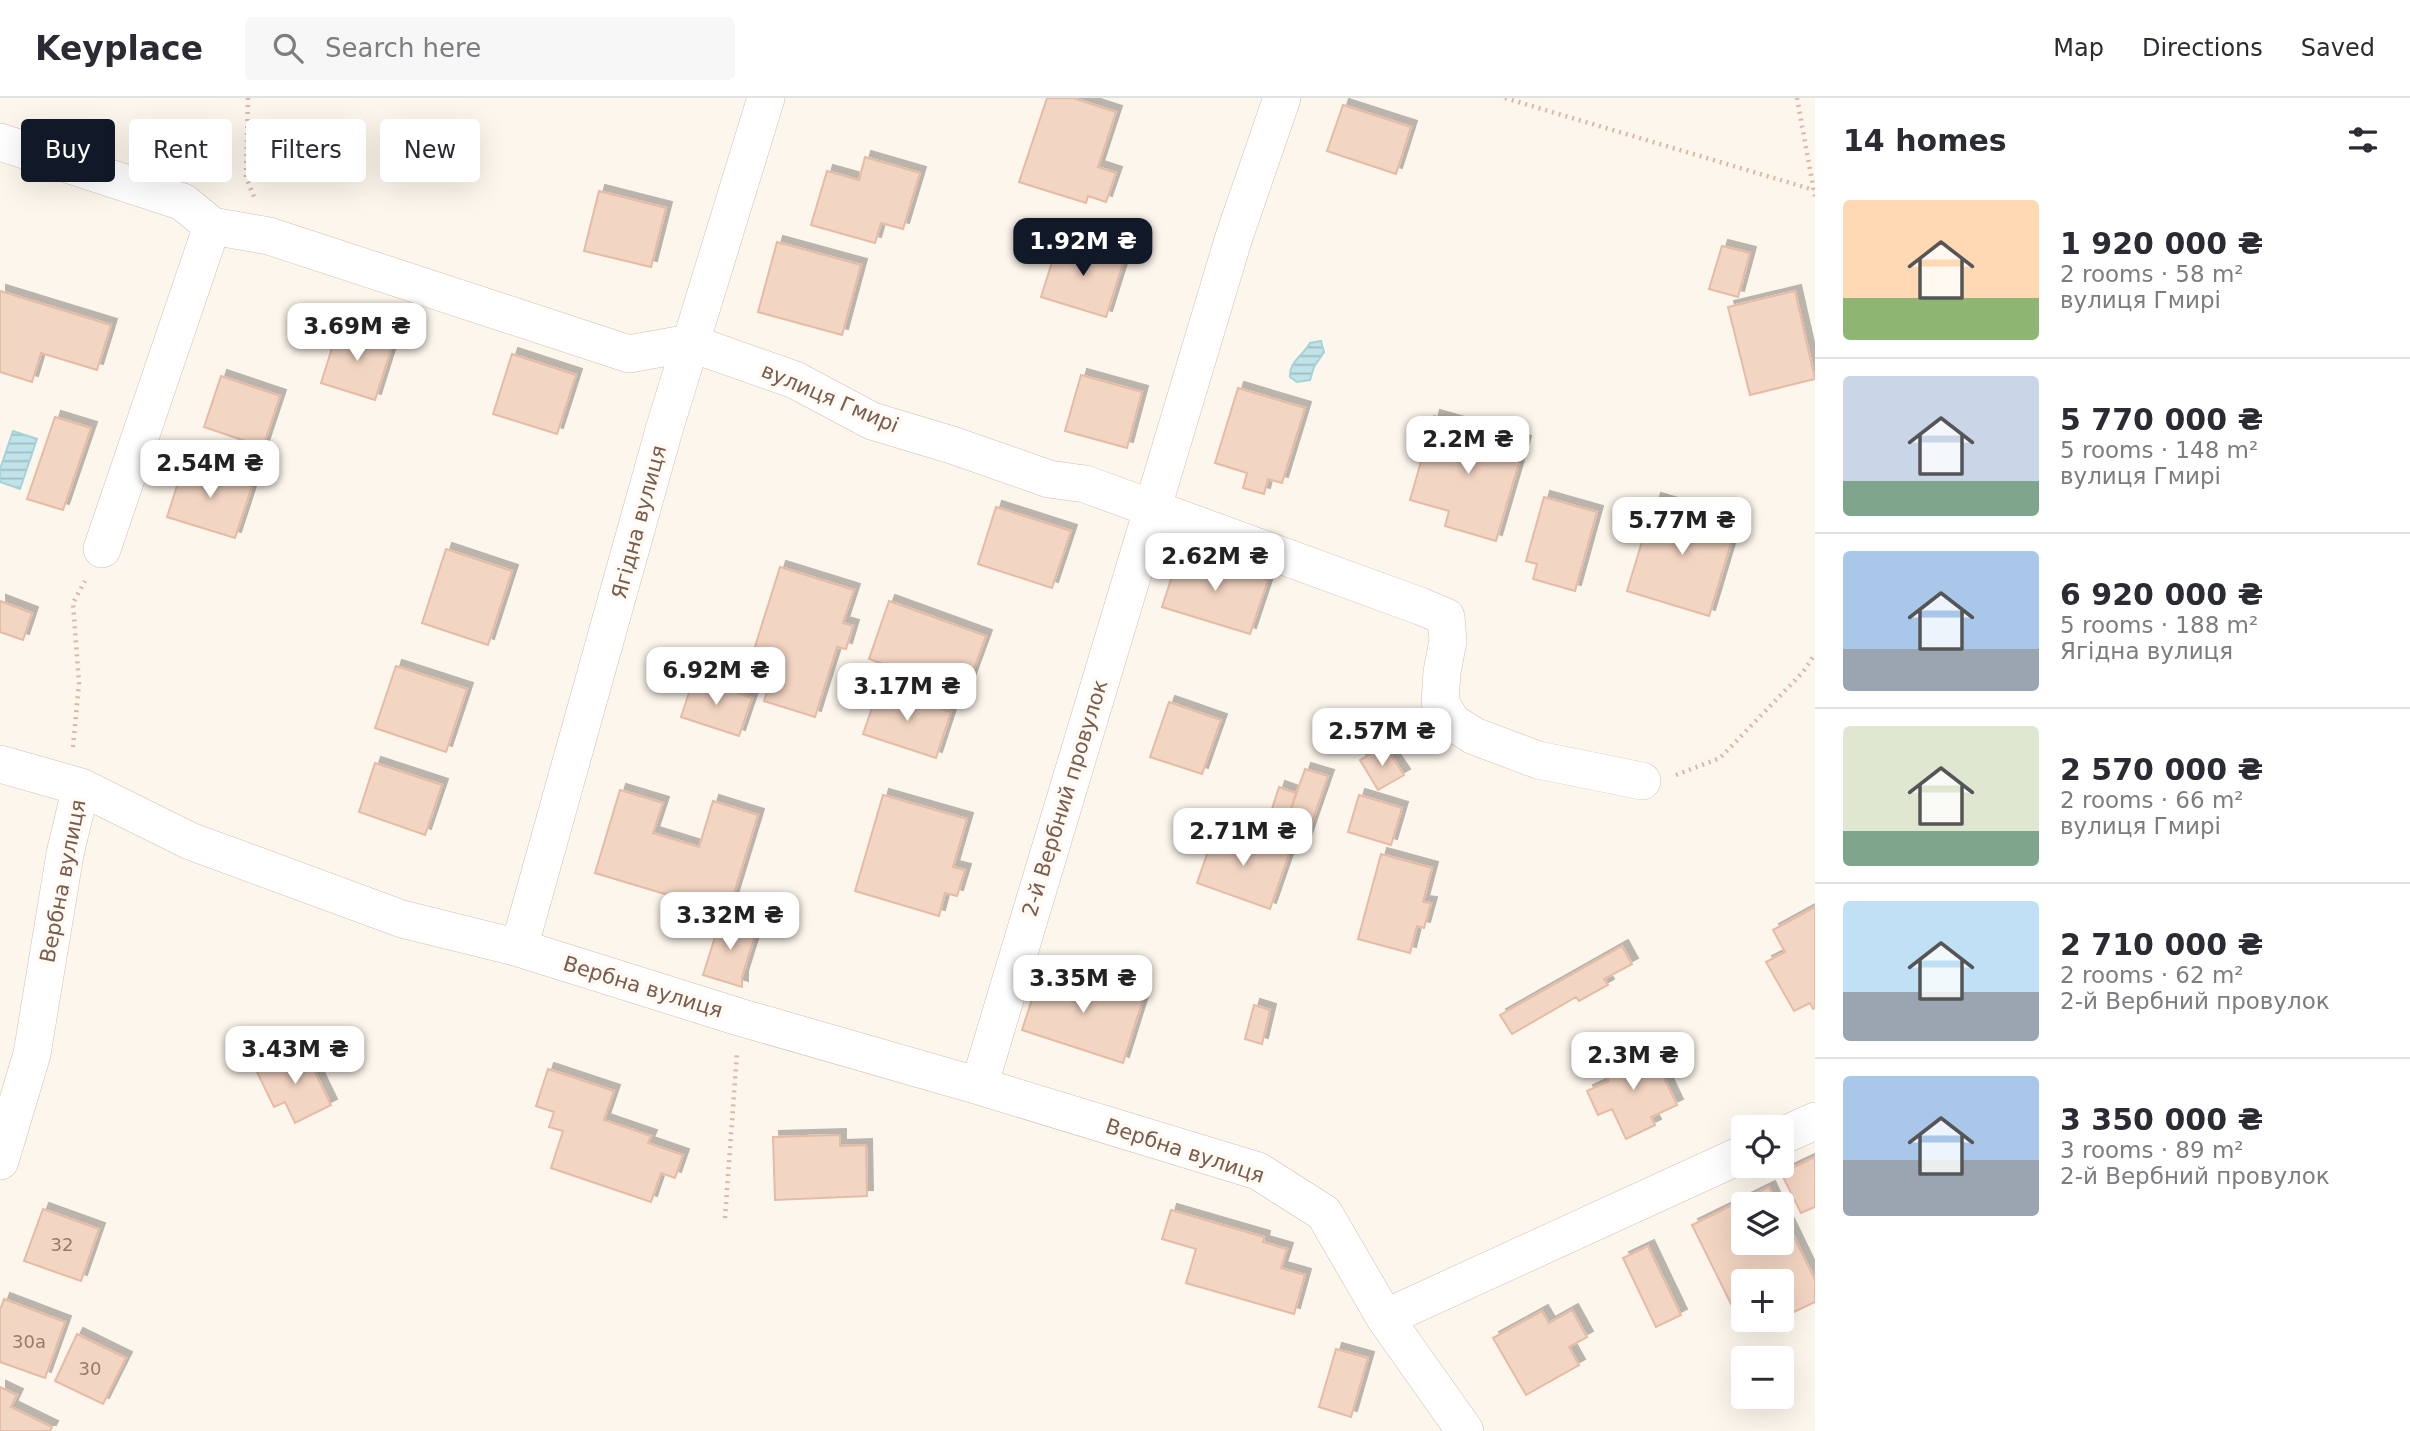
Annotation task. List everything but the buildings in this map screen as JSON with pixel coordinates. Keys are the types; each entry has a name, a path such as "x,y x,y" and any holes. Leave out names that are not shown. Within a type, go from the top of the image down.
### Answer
{"street":[{"name":"Ягідна вулиця","path":"519,948 690,343 766,98"},
{"name":"2-й Вербний провулок","path":"979,1086 1234,237 1282,98"},
{"path":"0,142 183,201 212,226 102,550"},
{"name":"вулиця Гмирі","path":"212,226 270,236 629,354 690,343 795,380 872,421 952,445 1049,479 1085,484 1446,617 1448,641 1440,702 1452,722 1474,736 1538,760 1642,781"},
{"path":"0,764 76,785"},
{"name":"Вербна вулиця","path":"0,1161 32,1055 76,785 190,841 402,919 519,948 739,1017 979,1086 1258,1171 1324,1213 1385,1318 1465,1431"},
{"path":"1794,1131 1815,1121"},
{"path":"1385,1318 1731,1159"}],"path":[{"path":"248,98 246,177 270,236"},
{"path":"1505,98 1814,190"},
{"path":"1797,98 1815,197"},
{"path":"76,785 79,683 73,603 102,550"},
{"path":"1642,781 1681,774 1720,758 1803,672 1815,654"},
{"path":"725,1218 739,1017"}],"water":[{"path":"1321,341 1324,352 1314,367 1310,380 1297,382 1290,377 1294,363 1310,343"},
{"path":"13,431 37,439 20,489 0,482 0,469"}]}
